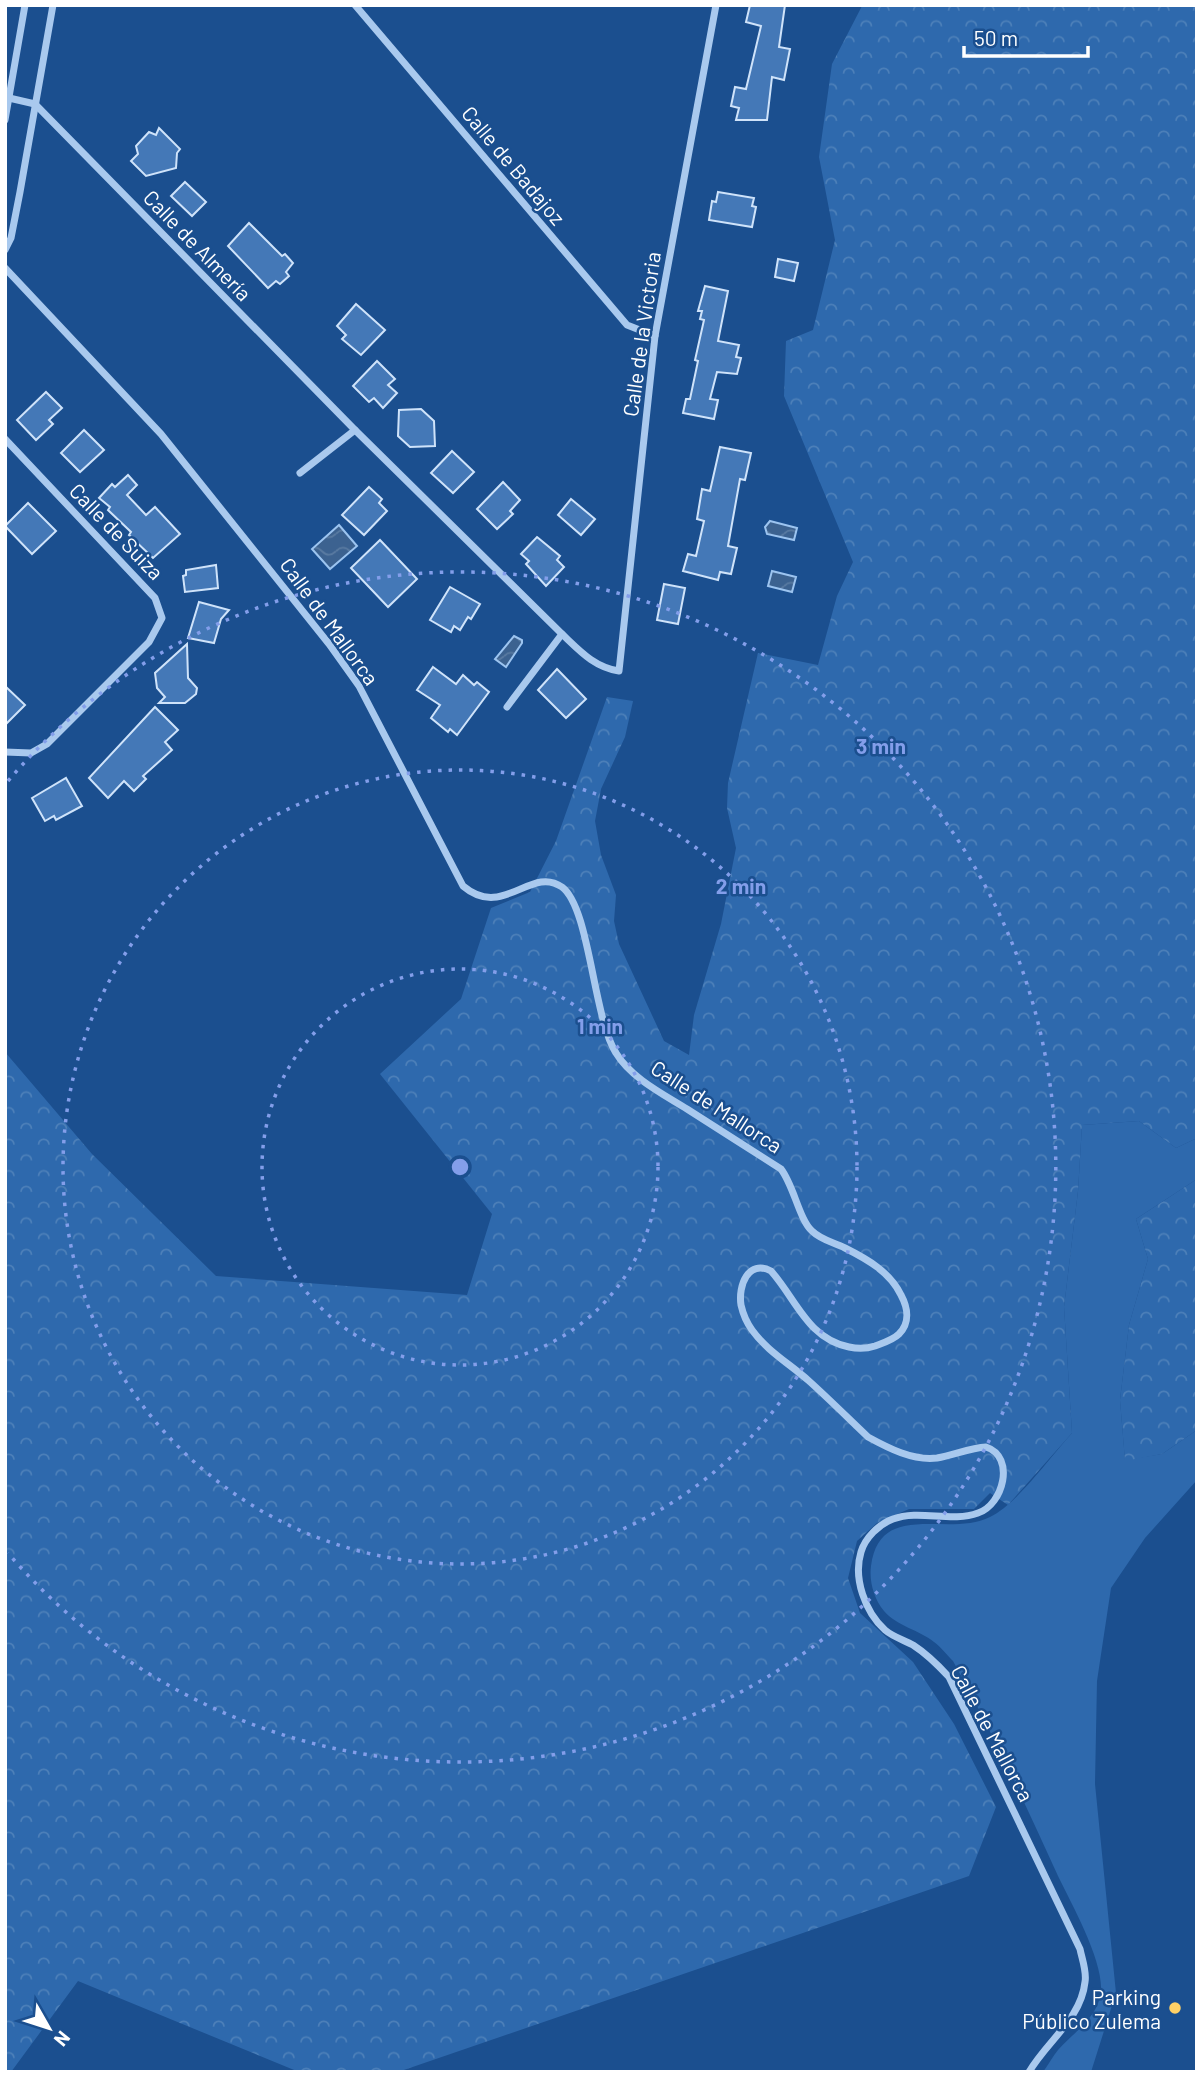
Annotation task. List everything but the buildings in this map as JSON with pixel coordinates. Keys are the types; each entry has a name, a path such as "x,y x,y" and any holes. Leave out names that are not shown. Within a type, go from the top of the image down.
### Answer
{"street":[{"path":"5,120 25,5"},
{"path":"5,250 13,226 53,5"},
{"name":"Calle de Badajoz","path":"355,5 628,325 655,336"},
{"name":"Calle de la Victoria","path":"619,671 655,336 716,5"},
{"path":"9,98 35,104"},
{"name":"Calle de Almería","path":"35,104 355,430 562,635 588,659 604,669 619,671"},
{"name":"Calle de Mallorca","path":"5,268 161,435 329,644 359,686 463,886 474,895 494,899 536,884 550,882 562,887 577,909 606,1029 619,1058 657,1090 781,1170 788,1179 809,1228 823,1240 843,1247 884,1272 901,1293 907,1313 906,1322 899,1334 888,1342 868,1349 837,1345 809,1324 771,1271 755,1268 746,1274 743,1280 740,1302 752,1330 766,1346 878,1443 921,1458 986,1447 1001,1456 1004,1473 1002,1483 990,1504 979,1513 891,1519 863,1544 858,1569 862,1591 877,1621 886,1631 928,1656 949,1677 1080,1949 1086,1979 1081,2000 1072,2017 1029,2072"},
{"path":"300,472 355,430"},
{"name":"Calle de Suiza","path":"5,439 155,598 162,618 149,642 47,744 31,753 5,752"},
{"path":"507,707 562,635"}],"green space":[{"path":"1197,5 1197,1138 1176,1148 1139,1121 1082,1125 1078,1191 1064,1307 1072,1433 1008,1505 990,1493 974,1509 909,1509 877,1523 857,1541 848,1578 860,1613 913,1662 954,1724 996,1807 969,1876 398,2072 299,2072 78,1981 11,2072 5,2072 5,1052 92,1154 216,1276 467,1295 492,1214 380,1074 461,999 491,908 530,892 556,841 607,697 633,701 625,737 601,789 595,821 601,855 616,895 614,921 619,944 664,1041 689,1055 694,1015 721,924 736,848 727,808 728,783 758,653 818,665 837,596 853,562 784,396 786,341 813,330 835,240 819,157 832,64 862,6"},
{"path":"1139,1121 1176,1148 1197,1138 1197,1179 1136,1219 1148,1259 1129,1325 1120,1400 1125,1460 1162,1454 1197,1430 1197,1480 1145,1538 1111,1588 1097,1681 1095,1784 1116,1993 1091,2072 1043,2072 1058,2050 1091,2017 1099,2001 1100,1978 1092,1949 1008,1768 953,1661 934,1642 884,1611 873,1590 871,1566 877,1546 888,1533 902,1527 973,1522 1000,1511 1022,1491 1072,1433 1064,1307 1078,1191 1082,1125"},
{"path":"1197,1179 1197,1430 1162,1454 1125,1461 1120,1400 1129,1325 1148,1259 1136,1219"}],"water":[{"path":"770,521 797,528 794,540 767,534 765,527"},
{"path":"339,525 357,546 330,569 312,549"},
{"path":"772,571 796,577 792,592 768,586"},
{"path":"514,636 522,640 522,643 506,667 495,659"}],"place":[{"name":"Parking Público Zulema","path":"1175,2008"}]}
